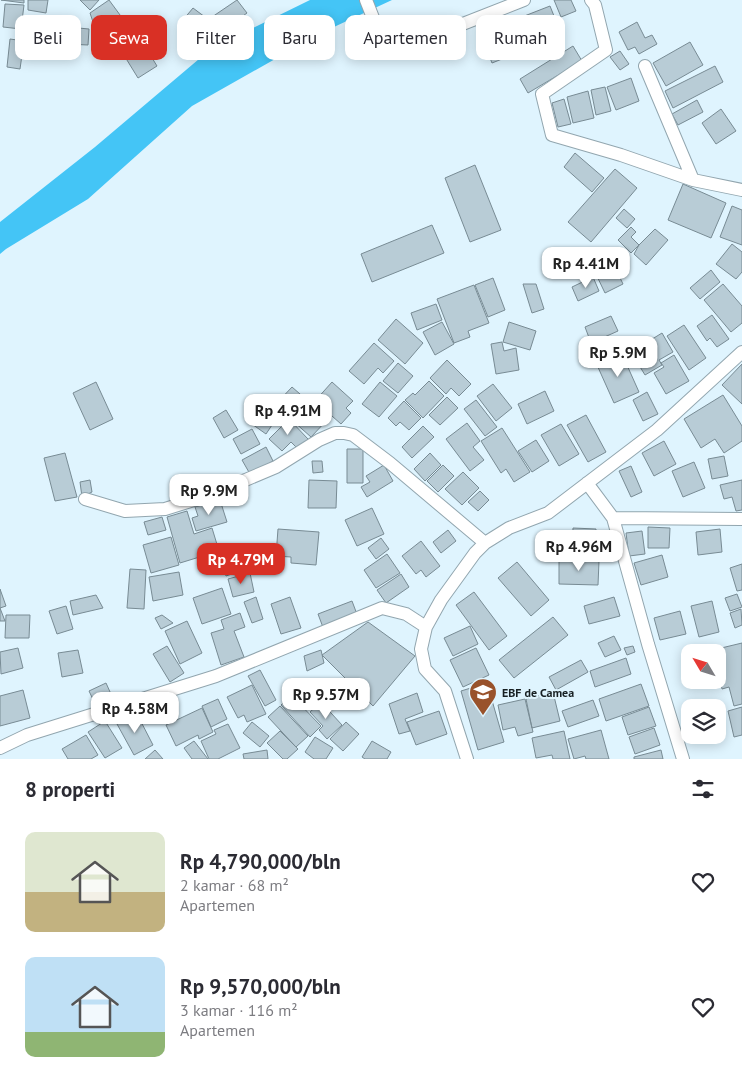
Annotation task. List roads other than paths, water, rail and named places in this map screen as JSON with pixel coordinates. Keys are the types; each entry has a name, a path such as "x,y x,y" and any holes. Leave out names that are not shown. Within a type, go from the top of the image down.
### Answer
{"street":[{"path":"366,0 379,33 389,47 399,48 430,40 453,28 524,0"},
{"path":"591,0 595,5 606,50 542,94 552,136 621,155 693,180 742,190"},
{"path":"645,66 693,180"},
{"path":"467,759 445,691 425,669 421,649 426,627 441,600 475,553 485,543 509,528 548,513 657,430 742,352"},
{"path":"85,499 125,511 165,509 210,495 276,466 318,440 335,433 344,433 353,435 390,462 485,543"},
{"path":"587,483 613,518 648,644 683,759"},
{"path":"613,518 742,520"},
{"path":"0,748 27,734 216,676 382,608 406,614 426,627"}],"water":[{"path":"310,0 392,0 360,15 345,15 345,22 335,26 335,15 279,15"},
{"path":"264,23 264,60 273,60 192,106 88,199 0,254 0,222 95,147 198,60 254,60 254,27"}],"place":[{"name":"EBF de Camea","path":"483,716"}]}
